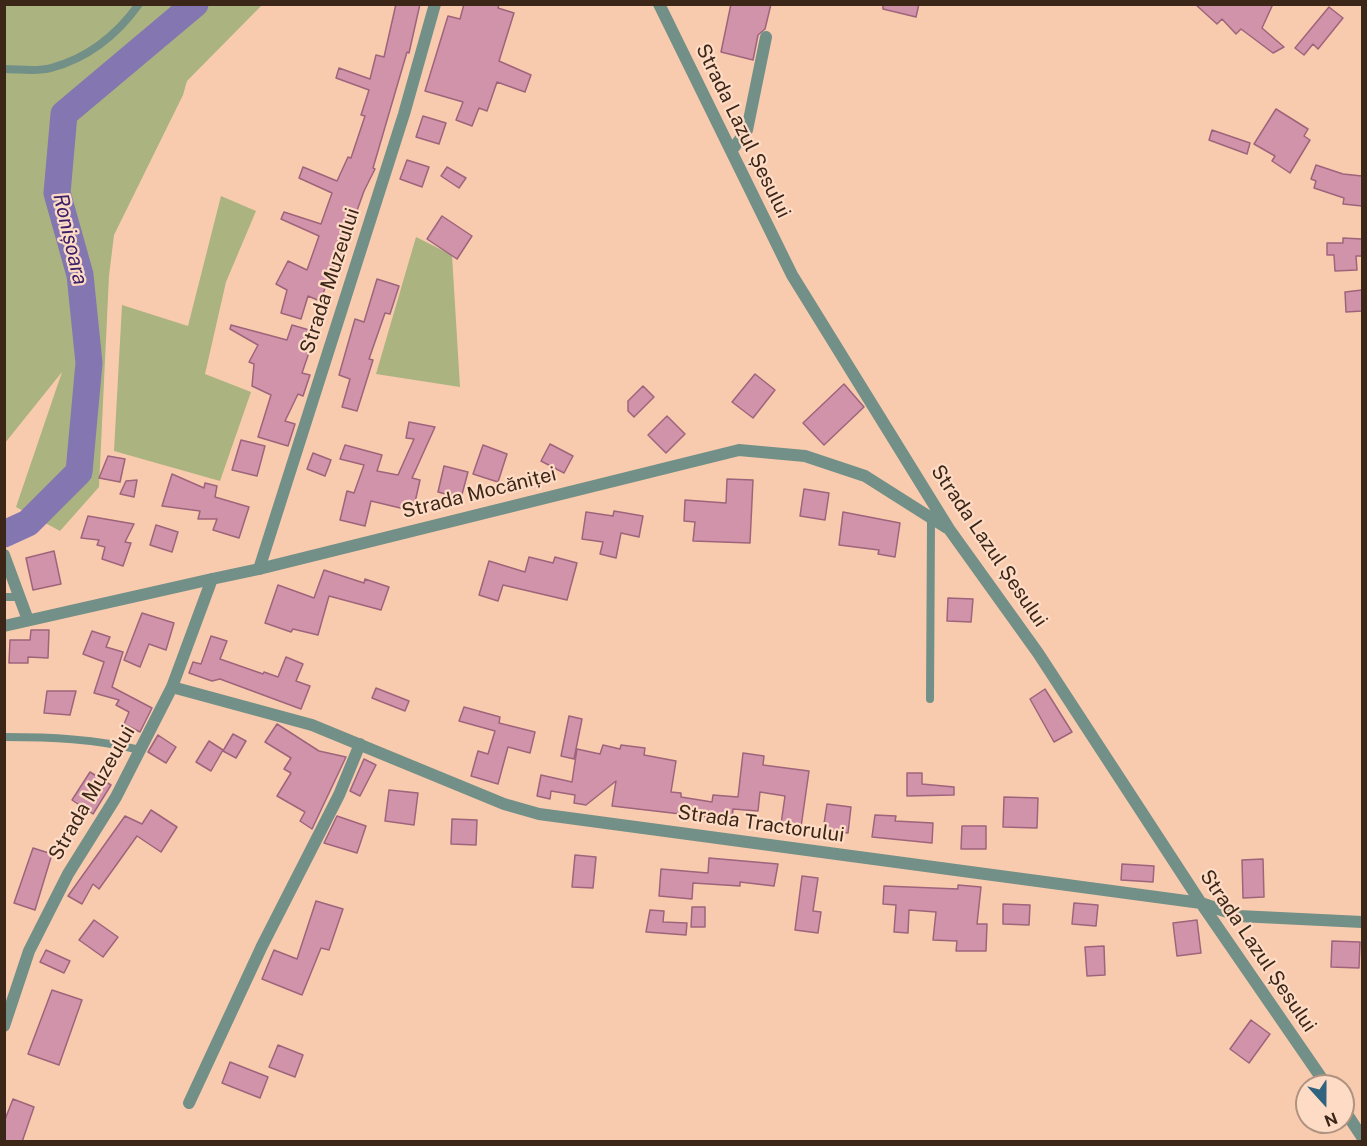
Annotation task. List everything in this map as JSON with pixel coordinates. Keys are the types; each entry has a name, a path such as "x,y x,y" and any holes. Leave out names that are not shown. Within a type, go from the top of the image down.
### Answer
{"street":[{"name":"Strada Muzeului","path":"259,569 404,114 435,4"},
{"name":"Strada Lazul Șesului","path":"658,4 792,275 949,529 1038,653 1201,903 1320,1074"},
{"path":"732,150 747,130 766,37"},
{"name":"Strada Mocăniței","path":"4,626 259,569 739,450 805,456 865,476 949,529"},
{"path":"5,556 28,620"},
{"name":"Strada Muzeului","path":"4,1026 29,951 51,905 140,750 172,687 213,579"},
{"name":"Strada Tractorului","path":"172,687 312,725 504,804 539,814 1201,903 1239,916 1362,922"},
{"path":"189,1103 262,946 339,795 360,744"}],"lane":[{"path":"4,69 49,69 91,53 126,22 139,4"},
{"path":"930,699 932,520"},
{"path":"4,597 20,597"},
{"path":"4,737 42,737 113,743 140,750"}],"green space":[{"path":"5,5 262,5 187,81 183,95 114,235 109,276 99,487 60,531 16,507 62,372 5,443"},
{"path":"221,196 256,211 226,282 205,374 251,392 220,481 114,451 122,305 188,326"},
{"path":"416,237 452,255 460,387 376,374"}],"building":[{"path":"396,4 420,4 409,53 407,52 373,168 375,169 364,191 348,236 350,237 343,254 339,253 320,301 308,296 301,319 281,313 287,290 276,284 288,261 307,270 319,236 281,219 284,212 321,224 332,193 299,178 303,167 337,181 348,157 351,158 365,116 361,115 369,90 336,78 339,68 370,79 376,55 384,57"},
{"path":"464,4 499,4 498,8 514,13 499,61 531,75 525,92 497,82 487,111 479,108 472,126 456,120 463,102 425,91 448,16 460,19"},
{"path":"731,4 771,4 765,29 758,35 753,60 721,52"},
{"path":"883,4 919,4 916,17 883,9"},
{"path":"1195,4 1273,4 1262,28 1284,47 1273,53 1241,29 1236,34 1222,19 1217,24"},
{"path":"1329,7 1343,18 1318,49 1313,44 1304,55 1295,48"},
{"path":"1276,109 1308,129 1304,136 1310,140 1290,173 1272,161 1275,156 1254,144"},
{"path":"423,116 446,123 439,144 416,137"},
{"path":"1212,130 1250,143 1247,154 1209,140"},
{"path":"407,160 429,167 422,187 400,179"},
{"path":"1316,165 1343,174 1362,176 1362,206 1343,204 1344,198 1314,188 1316,181 1311,179"},
{"path":"447,167 466,178 459,188 441,176"},
{"path":"442,216 472,236 457,259 427,239"},
{"path":"1343,238 1362,239 1362,256 1356,256 1357,270 1335,271 1334,255 1327,255 1327,243 1343,243"},
{"path":"377,279 399,286 390,314 385,313 369,359 373,360 357,411 342,407 350,379 339,375 355,319 364,322"},
{"path":"1362,290 1362,311 1346,312 1345,292"},
{"path":"231,325 287,340 292,325 316,332 302,373 310,375 303,396 298,394 285,421 295,424 288,446 258,437 271,395 252,386 254,364 249,362 258,345 230,329"},
{"path":"755,374 775,390 753,418 732,402"},
{"path":"844,384 864,407 824,445 803,423"},
{"path":"643,386 654,397 634,417 628,411 628,401"},
{"path":"667,416 685,434 666,453 648,435"},
{"path":"409,422 435,427 412,478 420,480 413,511 371,501 365,526 340,520 347,491 354,493 364,465 340,459 345,445 382,455 377,471 398,475 414,439 406,438"},
{"path":"241,440 265,446 257,476 232,470"},
{"path":"550,444 573,456 564,473 541,461"},
{"path":"483,445 507,454 498,482 473,474"},
{"path":"313,453 331,460 325,476 307,469"},
{"path":"108,456 125,459 120,482 99,478"},
{"path":"444,466 468,472 461,498 438,492"},
{"path":"172,474 204,488 205,483 217,486 215,497 249,507 239,538 213,530 217,519 198,519 200,511 162,506"},
{"path":"727,479 753,480 750,543 693,541 695,522 684,521 685,500 726,503"},
{"path":"137,480 134,497 120,494 126,481"},
{"path":"804,489 829,493 825,520 800,516"},
{"path":"614,511 643,516 639,537 621,533 616,558 600,554 603,542 582,539 586,512 613,516"},
{"path":"843,512 900,523 895,557 878,554 879,550 839,545"},
{"path":"88,516 134,524 125,542 131,543 123,566 102,559 105,547 97,545 99,540 81,538"},
{"path":"156,525 178,532 172,552 150,545"},
{"path":"54,551 61,584 33,590 26,558"},
{"path":"529,557 553,563 555,557 577,563 567,600 503,585 498,601 479,595 489,561 525,572"},
{"path":"324,570 364,583 365,579 389,587 381,610 329,596 318,635 293,629 291,632 265,623 278,585 314,598"},
{"path":"948,598 973,599 971,622 947,621"},
{"path":"142,613 174,623 166,650 149,644 140,667 124,660"},
{"path":"31,630 49,630 48,658 28,657 28,663 9,663 10,640 30,640"},
{"path":"92,631 110,637 106,647 123,652 112,687 152,708 140,732 124,724 129,712 116,705 119,700 94,693 104,662 83,654"},
{"path":"211,636 227,641 220,659 263,674 264,672 278,677 286,657 303,664 296,681 310,686 301,709 220,679 212,681 189,673 193,662 201,664"},
{"path":"376,688 409,701 405,711 372,698"},
{"path":"1045,689 1072,732 1054,742 1030,699"},
{"path":"47,691 76,691 70,715 44,713"},
{"path":"464,707 500,717 499,723 535,732 530,753 508,747 498,784 471,776 478,751 488,754 495,731 459,721"},
{"path":"569,716 582,719 574,759 561,756"},
{"path":"277,724 319,751 346,757 312,829 300,821 305,812 277,796 291,773 284,769 291,758 265,742"},
{"path":"233,734 246,741 236,758 223,751"},
{"path":"158,735 176,747 166,763 148,752"},
{"path":"209,741 223,750 211,771 196,762"},
{"path":"603,745 620,749 621,745 645,748 644,755 676,761 671,792 681,793 681,797 712,802 713,795 738,797 743,753 764,756 763,765 809,771 801,827 781,824 785,796 760,792 758,811 733,809 732,820 612,806 616,781 586,805 574,803 575,795 551,791 550,799 537,796 541,775 572,782 577,749 600,754"},
{"path":"364,759 376,765 360,796 350,791"},
{"path":"90,772 111,785 93,814 72,800"},
{"path":"907,773 922,773 922,784 954,787 954,795 907,796"},
{"path":"389,790 418,793 414,825 385,821"},
{"path":"1004,797 1038,798 1037,828 1003,827"},
{"path":"827,804 851,807 848,833 823,830"},
{"path":"151,810 177,827 161,852 137,836 99,889 93,884 82,904 68,896 125,816 142,824"},
{"path":"875,815 896,816 895,821 933,823 932,843 872,837"},
{"path":"337,816 366,826 357,853 324,843"},
{"path":"452,819 477,820 476,845 451,844"},
{"path":"962,826 986,826 986,849 961,849"},
{"path":"33,848 52,854 35,910 14,903"},
{"path":"575,855 596,857 593,888 572,887"},
{"path":"709,858 778,864 774,886 740,882 740,886 693,883 692,899 659,896 661,869 708,873"},
{"path":"1263,859 1264,897 1243,898 1242,860"},
{"path":"1122,864 1154,866 1153,882 1121,880"},
{"path":"802,876 818,878 813,911 821,912 818,933 795,930"},
{"path":"958,885 981,887 977,924 987,924 986,951 956,951 957,941 933,940 936,912 909,910 908,933 894,932 896,905 883,904 884,886 958,889"},
{"path":"316,901 343,909 329,950 321,948 302,995 262,979 274,950 297,959"},
{"path":"1074,903 1098,905 1096,926 1072,924"},
{"path":"1003,904 1030,905 1029,925 1003,924"},
{"path":"692,907 705,907 705,927 691,927"},
{"path":"650,910 664,911 663,922 687,923 686,935 646,932"},
{"path":"94,920 118,937 103,957 79,940"},
{"path":"1197,920 1201,953 1177,956 1173,923"},
{"path":"1332,941 1360,942 1359,968 1331,967"},
{"path":"1104,946 1105,975 1087,976 1085,947"},
{"path":"46,950 70,961 64,973 40,962"},
{"path":"52,990 82,1000 59,1065 28,1054"},
{"path":"1251,1020 1270,1034 1249,1063 1230,1049"},
{"path":"278,1045 303,1055 295,1077 269,1067"},
{"path":"230,1062 268,1077 260,1098 222,1083"},
{"path":"13,1099 34,1107 22,1142 4,1142 4,1122"}],"waterway":[{"name":"Ronișoara","path":"4,534 28,523 79,472 89,363 80,275 57,193 64,114 195,4"}]}
